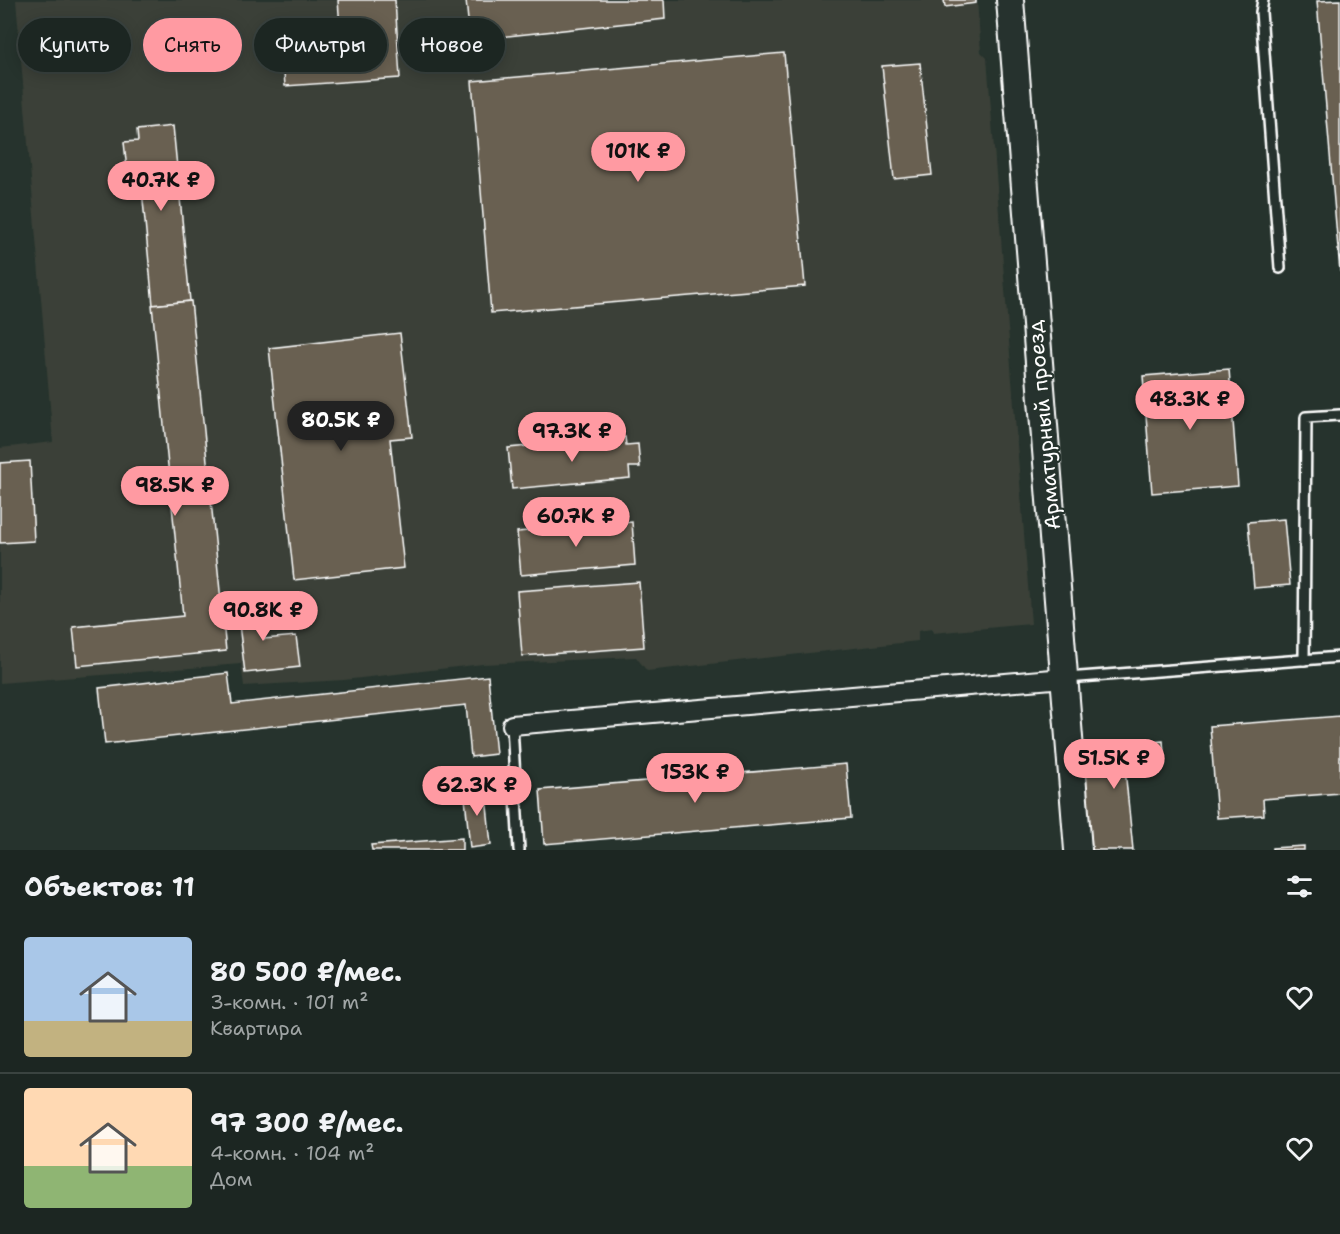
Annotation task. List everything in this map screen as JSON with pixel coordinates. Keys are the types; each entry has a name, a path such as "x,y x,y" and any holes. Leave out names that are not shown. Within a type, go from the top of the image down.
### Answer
{"street":[{"name":"Арматурный проезд","path":"1010,0 1078,850"},
{"path":"513,725 1064,678"}],"lane":[{"path":"1263,0 1261,12 1280,268"},
{"path":"1304,660 1306,417 1340,415"},
{"path":"1064,678 1340,657"},
{"path":"513,725 519,850"}],"shaded area":[{"path":"16,0 977,0 981,52 987,58 1031,624 933,633 932,629 918,631 918,641 647,671 636,657 483,664 344,680 244,686 241,664 0,683 0,448 53,442 22,72 131,72 131,18 18,18 18,24","holes":["784,53 805,286 492,313 473,81"]}],"building":[{"path":"338,0 395,0 400,78 285,86 284,72 387,72 387,18 339,18"},
{"path":"466,0 664,0 665,19 505,36 505,18 468,18"},
{"path":"944,0 976,0 976,3 945,7"},
{"path":"1340,0 1340,272 1317,1"},
{"path":"784,53 805,286 491,313 472,81"},
{"path":"920,63 932,175 894,179 882,66"},
{"path":"173,126 190,301 153,305 140,169 127,170 124,142 138,141 137,130"},
{"path":"191,301 226,651 77,666 73,627 183,616 152,305"},
{"path":"400,333 412,437 390,439 404,568 294,580 269,348"},
{"path":"1229,369 1238,486 1152,493 1143,376"},
{"path":"625,437 626,445 638,444 640,467 629,467 630,478 512,489 508,448"},
{"path":"30,461 34,541 0,543 0,463"},
{"path":"1284,519 1290,585 1254,588 1248,522"},
{"path":"632,522 635,565 521,575 517,532"},
{"path":"639,582 644,647 522,656 517,591"},
{"path":"259,597 264,639 296,636 300,667 245,673 236,600"},
{"path":"228,673 232,704 488,676 496,754 471,757 466,705 105,744 99,688"},
{"path":"1340,716 1340,793 1263,799 1264,815 1217,818 1210,726"},
{"path":"1163,741 1165,765 1125,769 1133,850 1092,850 1082,748"},
{"path":"846,764 851,818 544,844 540,790"},
{"path":"485,786 491,845 470,848 464,788"},
{"path":"462,838 462,850 372,850 371,845"},
{"path":"1304,846 1304,850 1272,850 1272,848"}]}
